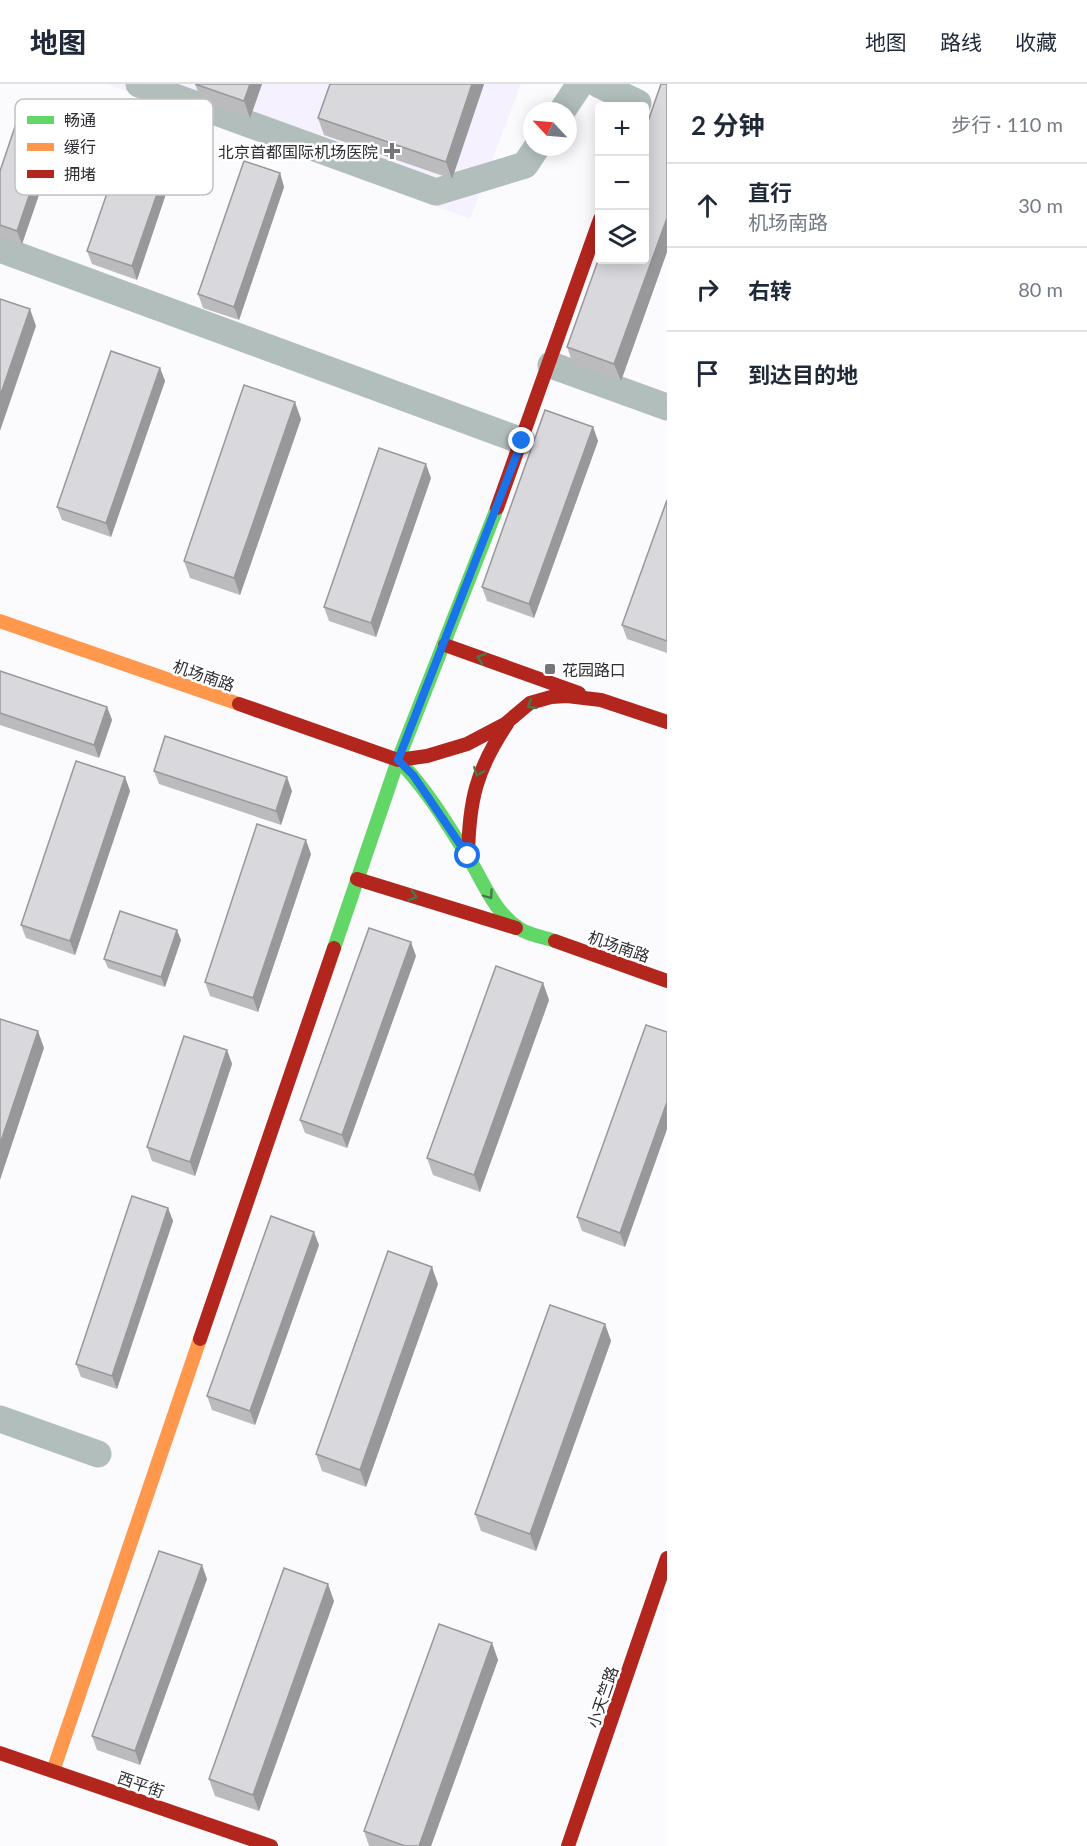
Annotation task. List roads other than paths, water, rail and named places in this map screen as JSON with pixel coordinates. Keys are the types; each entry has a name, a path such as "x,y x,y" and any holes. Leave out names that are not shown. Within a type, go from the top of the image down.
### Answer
{"street":[{"path":"139,84 180,99"},
{"path":"568,102 580,84"},
{"path":"598,84 640,98"},
{"path":"213,111 436,192 525,165 531,156"},
{"path":"53,1771 398,760 445,645 522,441 595,234"},
{"path":"0,249 522,441"},
{"path":"550,365 667,407"},
{"name":"机场南路","path":"0,621 398,760 413,775 468,856 482,885 498,908 520,929 667,981"},
{"path":"445,645 595,698"},
{"name":"机场南路","path":"398,760 432,756 460,747 508,722 532,702 566,696 595,698 667,722"},
{"path":"468,856 471,791 480,765 508,722"},
{"path":"357,879 520,929"},
{"path":"0,1419 98,1454"},
{"name":"小天竺路","path":"568,1846 667,1558"},
{"name":"西平街","path":"0,1753 271,1846"}],"place":[{"name":"北京首都国际机场医院","path":"392,151"},
{"name":"花园路口","path":"550,669"}]}
